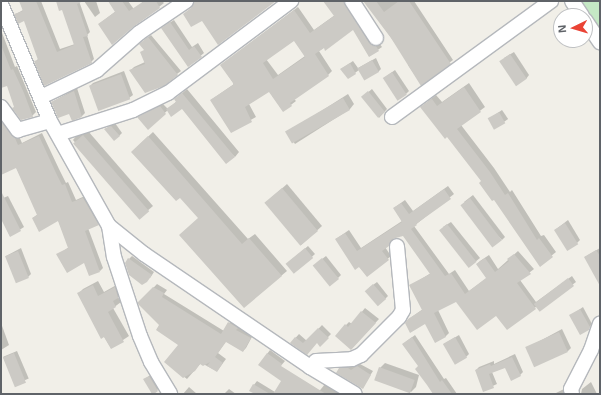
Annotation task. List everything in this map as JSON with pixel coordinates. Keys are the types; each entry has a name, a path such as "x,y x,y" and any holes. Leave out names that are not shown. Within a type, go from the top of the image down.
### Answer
{"street":[{"path":"41,97 97,70 139,33 186,1"},
{"path":"58,134 133,110 168,93 291,1"},
{"path":"352,1 376,38"},
{"path":"392,117 551,1"},
{"path":"1,4 50,121 109,226 114,258 140,336 151,362 170,394"},
{"path":"593,32 600,42"},
{"path":"1,107 18,130 50,121"},
{"path":"109,226 144,254 242,319 310,367 355,394"},
{"path":"310,367 316,361 352,359 361,355 399,317 403,310 396,246"},
{"path":"572,394 571,389 591,350 600,324"}],"green space":[{"path":"577,1 600,1 600,35 593,25 593,8 582,8"}],"building":[{"path":"19,1 36,1 57,52 74,45 62,10 59,11 56,1 83,1 77,4 88,36 83,37 92,63 44,86 34,61 38,60 24,21 18,24 14,14 23,11"},
{"path":"108,1 122,1 129,11 144,1 156,1 160,8 133,27 112,45 98,24 115,12"},
{"path":"194,1 276,1 218,45 202,21 191,27 183,14 191,8"},
{"path":"323,1 344,1 369,43 376,46 379,51 369,57 353,30 325,51 324,48 315,54 329,76 290,103 292,106 283,112 269,92 245,107 252,122 231,133 210,100 233,85 220,65 294,10 310,33 334,16","holes":["294,41 305,57 273,79 263,63"]},
{"path":"363,1 376,1 384,12 399,1 409,1 451,64 421,86 391,38"},
{"path":"170,22 189,50 194,46 202,57 188,67 161,28"},
{"path":"148,37 178,75 164,86 145,93 129,70 145,64 140,52 144,50 139,44"},
{"path":"1,45 11,70 13,69 24,93 33,117 21,120 12,108 14,107 7,86 1,88"},
{"path":"510,54 527,79 516,86 499,61"},
{"path":"372,60 379,72 364,81 357,68"},
{"path":"350,63 356,74 348,79 340,69"},
{"path":"392,72 407,95 397,101 383,78"},
{"path":"121,74 130,99 98,111 89,86"},
{"path":"464,87 481,112 457,129 490,172 505,195 508,193 537,240 539,238 553,257 540,267 494,200 492,201 479,183 481,181 447,137 445,139 420,107 432,99 437,106"},
{"path":"74,91 82,117 72,121 69,114 58,118 51,102"},
{"path":"368,91 385,112 378,118 361,97"},
{"path":"182,93 235,157 226,164 182,109 171,117 166,109 176,102 174,99"},
{"path":"343,98 350,110 292,144 285,132"},
{"path":"160,106 166,114 148,130 137,117"},
{"path":"499,112 505,123 494,130 488,118"},
{"path":"1,121 15,138 18,145 39,136 62,185 65,184 72,202 83,198 99,225 85,231 100,272 89,276 84,263 67,273 56,254 68,248 58,221 39,232 32,218 37,215 16,168 1,175"},
{"path":"111,126 120,136 114,141 104,129"},
{"path":"83,135 149,211 139,220 73,144"},
{"path":"148,136 242,244 249,238 282,276 244,308 179,235 198,218 180,198 176,201 131,152"},
{"path":"282,188 318,231 300,246 264,203"},
{"path":"444,189 451,199 411,229 445,276 451,273 465,294 486,278 476,264 485,258 495,272 509,261 507,259 514,254 531,274 517,283 536,309 507,330 496,316 477,330 456,302 434,313 446,337 435,343 425,324 410,333 405,323 408,319 422,310 409,285 430,274 403,236 392,239 389,246 382,251 389,260 367,277 359,267 355,270 335,239 345,233 357,251 402,222 393,208 401,203 409,214"},
{"path":"1,191 21,231 10,237 1,219"},
{"path":"470,198 502,240 492,248 460,205"},
{"path":"565,223 578,244 567,251 554,230"},
{"path":"447,224 477,262 469,268 439,230"},
{"path":"305,248 313,258 294,274 286,264"},
{"path":"596,250 600,256 600,286 584,257"},
{"path":"18,251 29,278 16,283 5,256"},
{"path":"128,258 152,275 147,282 142,285 129,275 125,263"},
{"path":"322,258 339,279 330,287 313,266"},
{"path":"568,278 574,286 540,312 534,304"},
{"path":"373,284 386,299 378,306 365,291"},
{"path":"93,285 98,296 115,287 118,298 113,301 116,307 108,312 124,342 111,349 104,337 101,339 77,293"},
{"path":"153,287 164,293 162,297 221,334 228,322 238,328 236,330 251,338 243,352 226,342 215,357 223,363 217,372 207,366 210,362 203,366 200,364 195,371 183,378 164,362 178,345 156,330 159,325 138,304 138,302"},
{"path":"580,309 590,327 589,330 580,335 569,315"},
{"path":"361,311 376,323 351,350 335,336 345,324 348,327"},
{"path":"318,328 329,338 320,347 317,343 307,355 290,343 295,337 303,343"},
{"path":"559,332 568,352 534,367 525,347"},
{"path":"412,337 440,382 442,380 452,394 433,394 415,369 418,366 402,344"},
{"path":"455,337 467,358 455,365 443,344"},
{"path":"14,353 26,383 15,387 3,357"},
{"path":"267,353 282,364 281,366 326,394 273,394 281,381 258,365"},
{"path":"512,357 521,376 511,381 505,368 489,374 494,388 483,392 475,370 490,364 491,366"},
{"path":"357,366 371,375 363,389 336,373 339,368 348,368 351,370"},
{"path":"379,367 415,380 410,393 374,380"},
{"path":"149,376 158,391 154,394 152,394 143,379"},
{"path":"253,384 270,394 255,394 249,391"}]}
